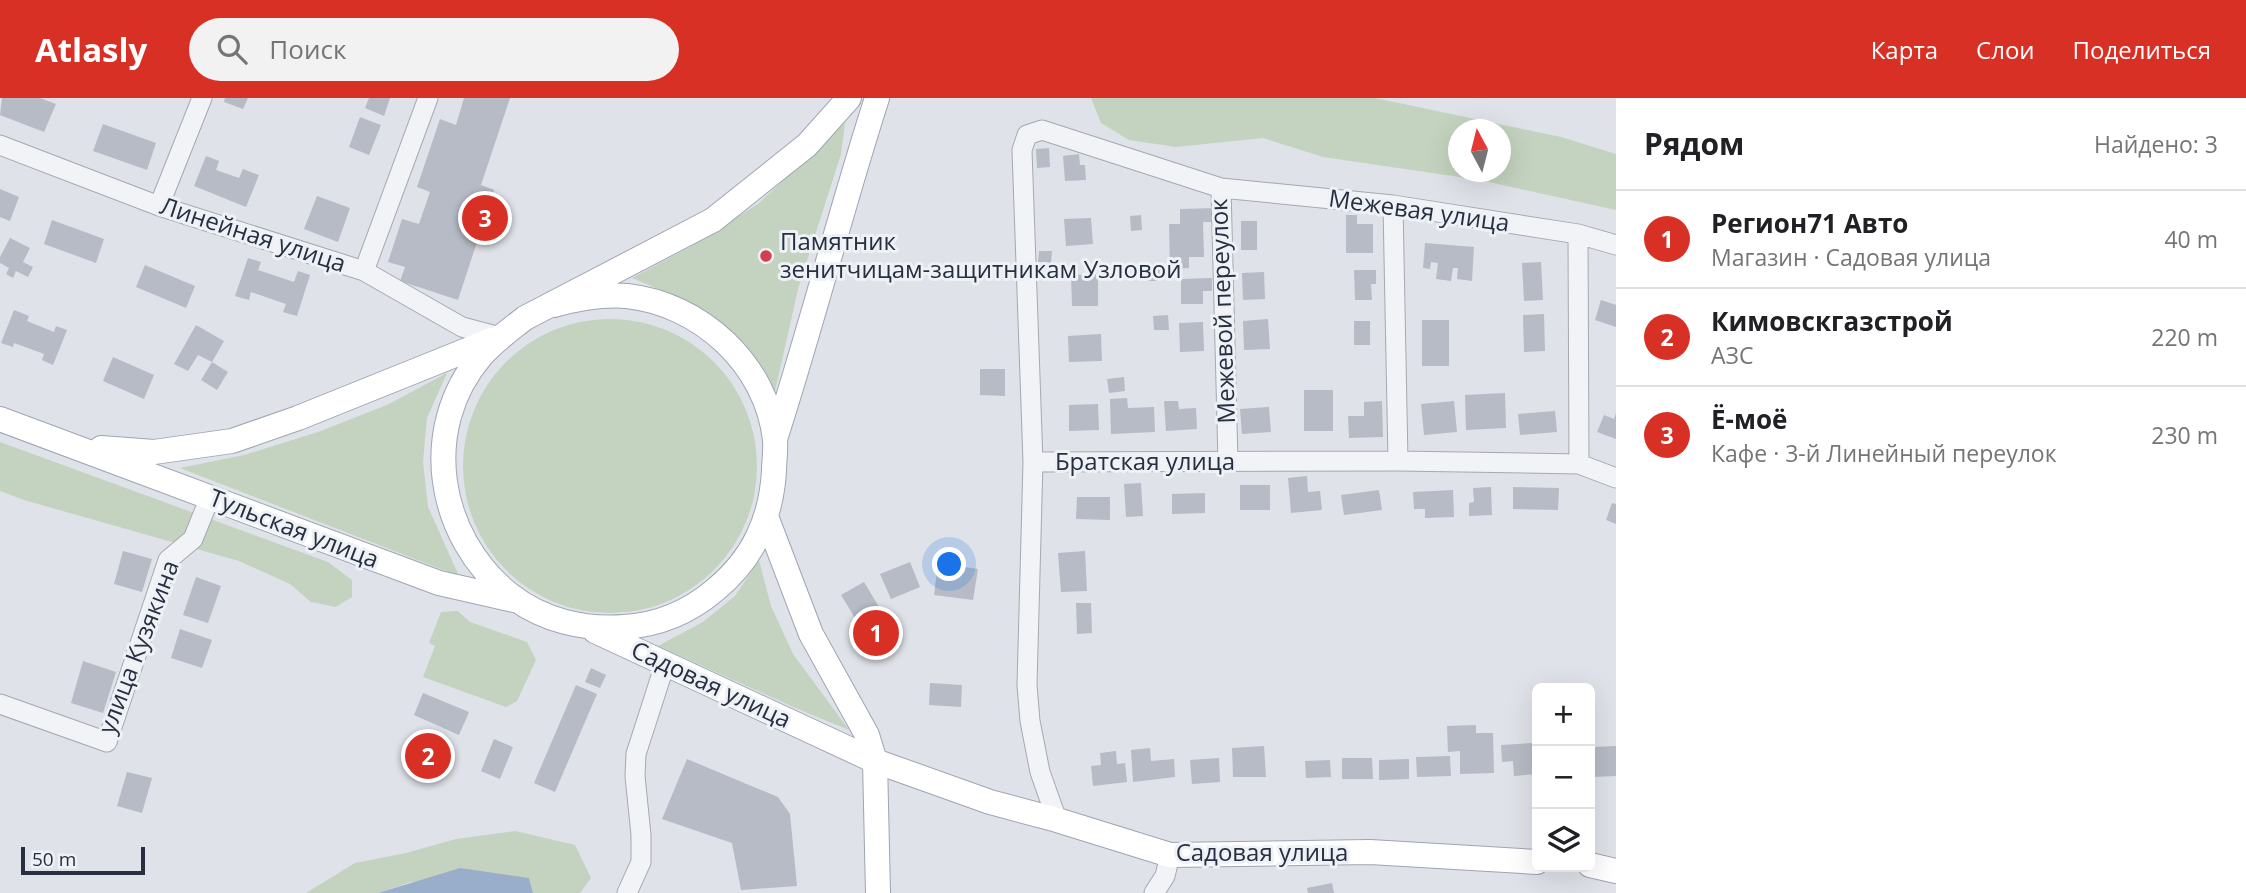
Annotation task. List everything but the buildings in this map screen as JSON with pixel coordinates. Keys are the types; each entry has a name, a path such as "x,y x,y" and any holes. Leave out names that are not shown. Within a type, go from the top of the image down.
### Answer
{"main road":[{"path":"554,305 579,298 628,296 676,309 698,320 727,344 751,373 769,412 775,440 773,486 766,519 756,542 742,564 725,582 694,605 660,621 610,628 559,621 518,601 496,584 477,563 462,540 451,514 443,460 453,405 480,357 499,337 526,318 713,220 807,145 849,98"},
{"path":"775,440 877,98"},
{"name":"Тульская улица","path":"74,446 154,452 232,441 298,418 499,337"},
{"name":"Тульская улица","path":"0,419 439,583 518,601"},
{"path":"766,519 811,634 867,735 875,761 878,893"},
{"name":"Садовая улица","path":"584,626 875,761 990,802 1170,855 1370,852 1532,862"},
{"path":"1595,866 1616,871"}],"street":[{"path":"159,206 202,98"},
{"path":"364,271 428,98"},
{"name":"Межевой переулок","path":"1034,462 1022,150 1027,135 1042,130 1221,188 1228,461"},
{"name":"Линейная улица","path":"0,145 159,206 364,271 463,327 499,337"},
{"name":"Межевая улица","path":"1221,188 1393,205 1578,234 1616,245"},
{"path":"1393,205 1398,461"},
{"path":"1578,234 1579,464"},
{"name":"Братская улица","path":"1057,820 1040,772 1028,697 1034,462 1398,461 1579,464 1616,478"},
{"name":"улица Кузякина","path":"0,704 107,742 167,560 193,539 210,497"},
{"path":"627,893 641,862 636,754 665,664"},
{"path":"1154,893 1165,876 1170,855"}],"green space":[{"path":"1091,98 1375,98 1475,119 1448,119 1448,175 1323,157 1263,138 1176,147 1129,140 1101,123"},
{"path":"845,123 841,154 798,289 774,396 746,345 689,302 632,278 690,247 758,204"},
{"path":"1511,127 1561,137 1616,154 1616,210 1489,182 1511,182"},
{"path":"610,319 639,322 666,331 691,344 714,362 732,385 745,410 754,437 757,466 754,495 745,522 732,547 714,570 691,588 666,601 639,610 610,613 581,610 554,601 529,588 506,570 488,547 475,522 466,495 463,466 466,437 475,410 488,385 506,362 529,344 554,331 581,322"},
{"path":"447,373 427,418 423,462 428,507 459,576 180,468 244,455 318,432 387,405"},
{"path":"0,442 328,562 352,580 352,597 336,607 311,602 290,584 239,561 0,491"},
{"path":"759,560 771,606 793,654 849,730 658,646 703,622 735,596"},
{"path":"458,611 470,622 527,642 536,660 517,701 506,707 423,677 435,646 429,643 441,612"},
{"path":"515,831 575,845 591,878 580,893 533,893 529,878 411,882 378,893 306,893 355,863 456,839"}],"water":[{"path":"460,868 529,878 533,893 378,893"}],"place":[{"name":"Ё-моё","path":"485,218"},
{"name":"Памятник зенитчицам-защитникам Узловой","path":"766,256"},
{"name":"Регион71 Авто","path":"876,633"},
{"name":"Кимовскгазстрой","path":"428,756"}]}
